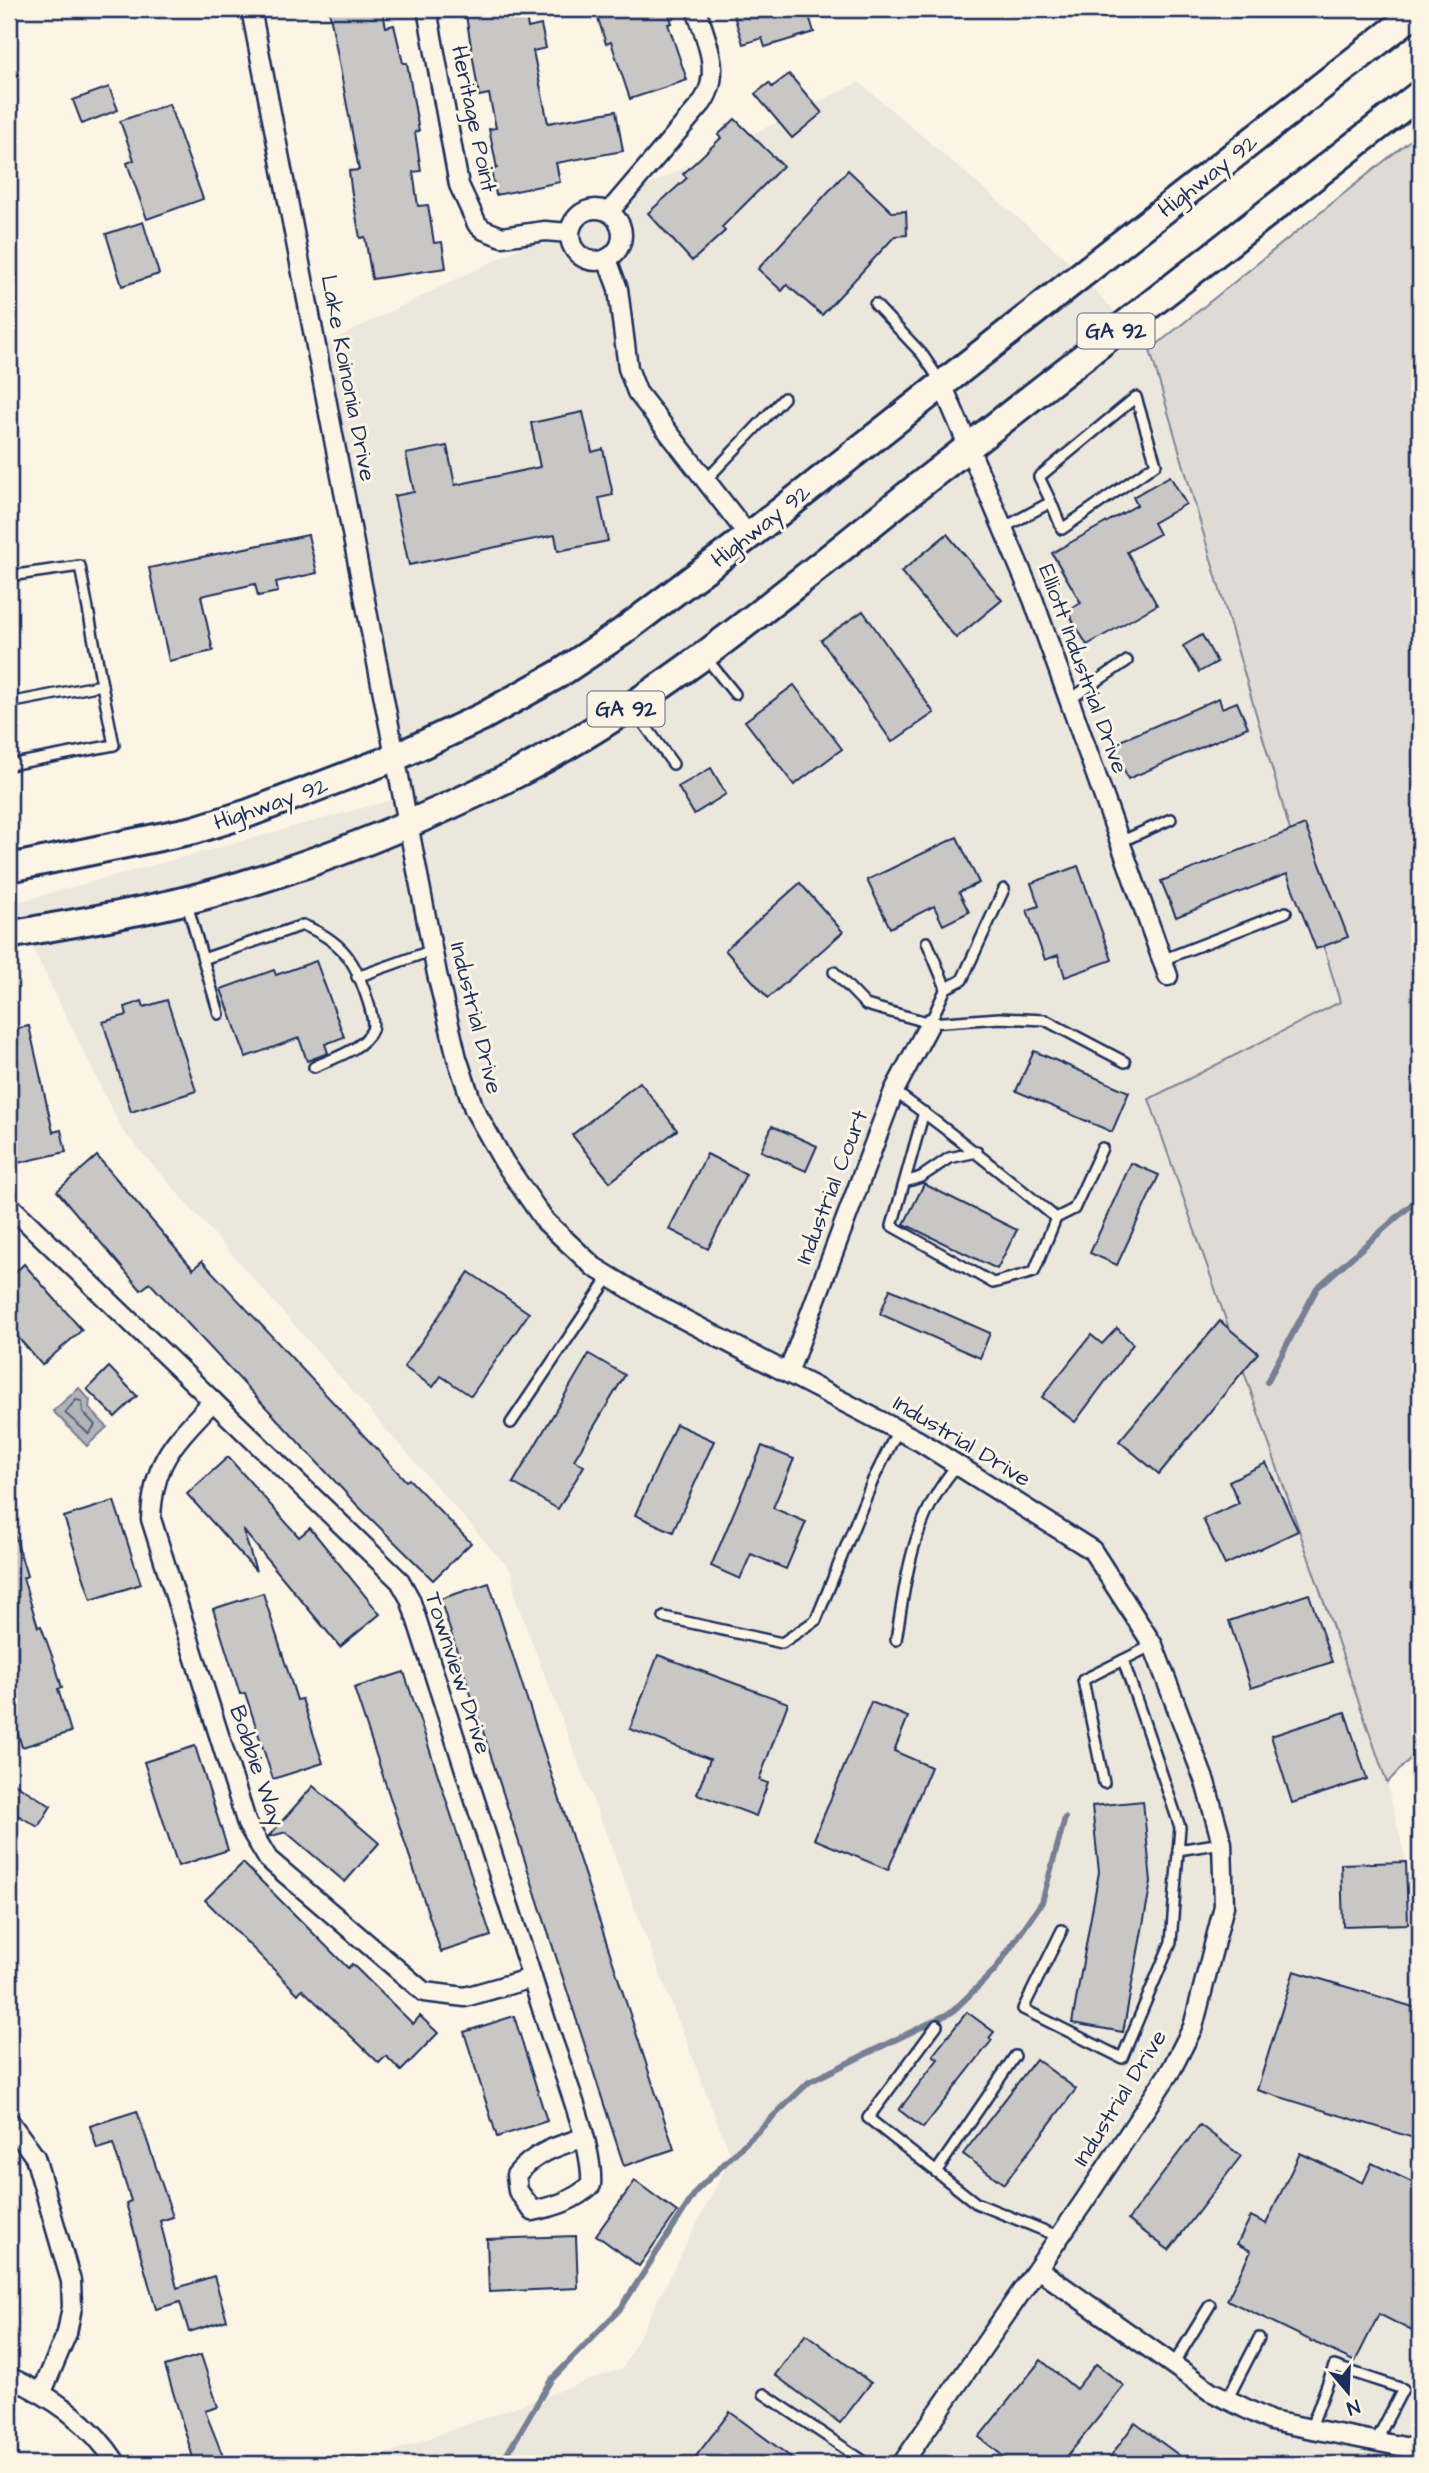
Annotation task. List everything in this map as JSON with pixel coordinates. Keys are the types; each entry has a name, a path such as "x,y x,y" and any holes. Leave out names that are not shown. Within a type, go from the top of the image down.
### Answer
{"main road":[{"name":"Highway 92","path":"9,868 194,830 249,813 396,757 482,717 559,674 622,632 749,536 1420,9"},
{"name":"GA 92","path":"9,935 186,900 271,876 410,823 513,776 631,705 703,654 1420,94"}],"street":[{"name":"Lake Koinonia Drive","path":"251,9 396,757"},
{"name":"Heritage Point","path":"427,9 459,185 477,224 502,237 545,231 569,233"},
{"path":"608,212 702,103 710,89 712,65 696,9"},
{"path":"601,209 608,212 615,216 622,231 619,247 607,259 589,260 580,256 570,242 569,233 576,216 584,211 601,209"},
{"path":"607,259 618,289 628,368 637,392 749,536"},
{"name":"Elliott Industrial Drive","path":"942,384 1003,528 1069,700 1165,968"},
{"name":"Industrial Drive","path":"396,757 457,1058 474,1109 504,1162 545,1221 594,1267 658,1306 898,1430 1093,1550 1153,1645 1205,1782 1222,1843 1224,1906 1193,2027 1171,2070 1038,2269 902,2464"},
{"name":"Industrial Court","path":"788,1373 894,1091 930,1023"},
{"name":"Townview Drive","path":"12,1213 400,1581 410,1599 583,2138"},
{"name":"Bobbie Way","path":"213,1401 167,1451 152,1491 151,1519 247,1825 268,1859 424,1992 464,1997 532,1978"},
{"path":"9,2121 35,2157 71,2281 72,2307 67,2333 42,2392"},
{"path":"583,2138 592,2165 591,2185 578,2196 558,2206 533,2211 518,2190 516,2175 527,2162 549,2149 583,2138"},
{"path":"1038,2269 1173,2365 1227,2400 1271,2421 1420,2450"},
{"path":"9,2377 42,2392 89,2427 117,2464"}],"lane":[{"path":"875,303 922,354 942,384"},
{"path":"1136,397 1156,464 1062,529 1051,502 1040,477 1136,397"},
{"path":"705,481 784,398"},
{"path":"1003,528 1051,502"},
{"path":"9,576 80,566 114,745 9,765"},
{"path":"703,654 735,694"},
{"path":"1069,700 1127,661"},
{"path":"9,703 102,685"},
{"path":"631,705 673,764"},
{"path":"1119,842 1171,819"},
{"path":"930,1023 946,988 962,980 1004,889"},
{"path":"186,900 219,1014"},
{"path":"1165,968 1286,912"},
{"path":"203,959 303,925 321,932 350,959 374,1019 371,1032 355,1047 314,1068"},
{"path":"927,942 946,988"},
{"path":"357,978 433,950"},
{"path":"834,972 866,1005 930,1023 1000,1018 1045,1020 1125,1062"},
{"path":"894,1091 977,1152 1056,1217"},
{"path":"924,1112 892,1226 993,1283 1034,1272 1056,1217 1074,1209 1102,1148"},
{"path":"905,1182 920,1177 949,1158 977,1152"},
{"path":"511,1423 610,1276"},
{"path":"664,1617 782,1643 816,1620 873,1480 898,1430"},
{"path":"896,1640 911,1554 935,1491 957,1465"},
{"path":"1104,1783 1083,1680 1153,1645"},
{"path":"1062,1930 1023,2009 1122,2058 1171,1942 1180,1827 1122,1660"},
{"path":"1178,1850 1222,1843"},
{"path":"937,2025 868,2118 976,2203 1060,2236"},
{"path":"936,2172 1015,2056"},
{"path":"1173,2365 1210,2305"},
{"path":"1227,2400 1259,2339"},
{"path":"1310,2430 1335,2366 1403,2389 1376,2443"},
{"path":"764,2394 868,2464"}],"shaded area":[{"path":"859,82 1065,258 1150,350 1340,1003 1149,1100 1387,1783 1420,1918 1420,2464 382,2464 380,2456 623,2368 731,2157 516,1601 512,1572 122,1130 11,904 403,797 320,346"},
{"path":"1419,133 1420,1748 1387,1783 1149,1099 1340,1002 1150,350"}],"water":[{"path":"79,1388 90,1400 89,1408 107,1427 87,1446 53,1411"}],"building":[{"path":"329,9 382,9 386,27 394,25 403,63 407,63 419,131 415,132 421,171 413,172 418,206 428,205 434,243 442,242 446,268 372,279 365,237 360,238 351,188 349,171 359,170"},
{"path":"465,9 525,9 528,28 541,25 546,48 533,51 548,123 616,111 623,151 556,163 560,182 496,195 491,170 497,168 489,129 496,128 489,94 479,96"},
{"path":"616,9 667,9 672,23 668,24 687,80 630,99 611,42 606,44 597,15"},
{"path":"732,9 807,9 814,32 765,47 762,38 743,44"},
{"path":"789,74 822,113 792,138 755,94 769,83 772,87"},
{"path":"109,87 118,110 82,124 73,100"},
{"path":"169,104 203,199 147,219 127,163 134,160 120,121"},
{"path":"735,119 783,166 722,227 725,231 692,261 648,213 687,178 683,174 721,138 718,135"},
{"path":"848,170 892,212 906,211 907,235 895,236 822,315 787,285 782,291 758,269"},
{"path":"143,222 159,274 122,286 106,234"},
{"path":"583,412 592,452 603,449 613,495 599,498 608,541 558,551 555,535 409,565 394,496 414,492 406,454 447,446 455,485 540,467 531,423"},
{"path":"1170,476 1186,504 1153,523 1159,534 1127,552 1157,605 1087,645 1067,611 1081,603 1052,553 1137,505 1133,497"},
{"path":"947,534 1002,600 956,638 901,572"},
{"path":"308,535 317,573 276,582 278,592 258,596 255,584 201,596 213,651 169,661 149,568"},
{"path":"863,611 934,713 892,742 821,640"},
{"path":"1202,635 1217,662 1199,672 1183,646"},
{"path":"794,685 842,749 794,785 745,721"},
{"path":"1219,698 1222,708 1237,702 1248,727 1128,779 1113,744"},
{"path":"711,768 726,794 694,814 678,787"},
{"path":"1305,825 1348,937 1316,949 1287,874 1176,917 1161,881"},
{"path":"957,837 979,883 959,892 969,912 943,925 934,906 890,928 867,880"},
{"path":"1078,866 1112,960 1065,977 1058,955 1045,960 1027,910 1039,906 1031,883"},
{"path":"800,883 843,932 768,998 725,950"},
{"path":"316,961 344,1037 325,1044 328,1053 307,1061 299,1038 246,1057 221,989 274,970 276,975"},
{"path":"167,1000 196,1091 131,1112 103,1022 127,1015 125,1007 142,1001 144,1007"},
{"path":"29,1026 53,1132 61,1130 66,1152 9,1165 9,1030"},
{"path":"1034,1051 1129,1092 1112,1132 1016,1091"},
{"path":"640,1082 677,1130 610,1182 572,1135"},
{"path":"772,1126 817,1146 806,1171 761,1151"},
{"path":"707,1154 746,1174 708,1249 669,1229"},
{"path":"97,1156 193,1269 202,1261 406,1481 409,1479 471,1543 433,1580 357,1505 150,1283 141,1290 57,1191"},
{"path":"1131,1163 1159,1175 1117,1265 1090,1253"},
{"path":"924,1184 1017,1230 997,1269 904,1224"},
{"path":"24,1264 82,1330 42,1365 9,1327 9,1278"},
{"path":"469,1272 529,1313 471,1396 441,1376 433,1387 404,1367"},
{"path":"890,1289 990,1333 980,1358 880,1314"},
{"path":"1220,1321 1258,1353 1159,1474 1119,1441"},
{"path":"1117,1328 1133,1344 1075,1422 1042,1397 1091,1335 1102,1344"},
{"path":"589,1354 625,1375 574,1460 584,1466 558,1509 513,1483"},
{"path":"109,1367 137,1396 115,1417 87,1389"},
{"path":"676,1424 714,1441 673,1532 635,1515"},
{"path":"762,1446 794,1459 773,1508 806,1522 786,1569 751,1554 740,1579 711,1566"},
{"path":"228,1457 299,1537 310,1528 380,1614 340,1647 243,1530 256,1571 187,1494"},
{"path":"1266,1463 1298,1531 1225,1565 1203,1519 1239,1503 1229,1481"},
{"path":"114,1501 141,1584 91,1600 64,1517"},
{"path":"13,1529 27,1576 23,1578 38,1627 41,1626 55,1664 62,1688 58,1689 71,1732 22,1747 9,1705 9,1530"},
{"path":"489,1583 674,2149 624,2166 440,1599"},
{"path":"263,1593 297,1700 302,1699 323,1763 273,1779 245,1693 240,1694 213,1609"},
{"path":"1309,1594 1332,1662 1251,1688 1229,1621"},
{"path":"658,1655 788,1703 759,1780 768,1783 756,1816 697,1794 710,1759 630,1729"},
{"path":"404,1672 491,1936 441,1952 354,1688"},
{"path":"871,1702 908,1717 894,1751 931,1767 888,1870 814,1839"},
{"path":"1345,1712 1367,1779 1292,1803 1271,1736"},
{"path":"195,1746 228,1850 178,1866 144,1762"},
{"path":"9,1780 51,1806 38,1827 9,1810"},
{"path":"313,1786 379,1843 345,1882 286,1832 268,1837"},
{"path":"1143,1801 1151,1882 1123,2032 1072,2023 1099,1872 1092,1806"},
{"path":"1406,1862 1408,1924 1343,1926 1341,1864"},
{"path":"243,1863 348,1968 352,1964 413,2024 420,2016 438,2033 401,2071 386,2056 379,2063 302,1989 298,1994 205,1900"},
{"path":"1294,1971 1420,2009 1420,2140 1257,2090"},
{"path":"967,2012 994,2032 989,2038 992,2040 923,2128 899,2110 938,2059 933,2055"},
{"path":"514,2016 547,2121 497,2137 464,2032"},
{"path":"1036,2059 1076,2089 1004,2184 963,2154"},
{"path":"137,2111 173,2217 160,2221 177,2288 214,2276 227,2320 189,2332 180,2302 156,2309 126,2203 131,2201 113,2144 97,2149 90,2126"},
{"path":"1200,2125 1241,2156 1169,2250 1128,2220"},
{"path":"1300,2153 1363,2183 1372,2163 1420,2186 1420,2335 1379,2314 1355,2362 1227,2300 1251,2251 1237,2244 1251,2216 1266,2224"},
{"path":"635,2181 677,2212 639,2266 596,2235"},
{"path":"576,2236 578,2288 489,2292 487,2239"},
{"path":"806,2334 871,2383 840,2423 775,2375"},
{"path":"201,2355 218,2407 205,2411 226,2464 195,2464 165,2366"},
{"path":"1041,2360 1076,2389 1096,2364 1124,2386 1061,2464 1013,2464 979,2437"},
{"path":"730,2412 800,2464 690,2464"},
{"path":"1135,2423 1191,2464 1105,2464"}],"waterway":[{"path":"1267,1382 1317,1288 1420,1197"},
{"path":"501,2464 551,2380 621,2308 697,2190 809,2082 952,2012 995,1970 1042,1902 1065,1818"}]}
